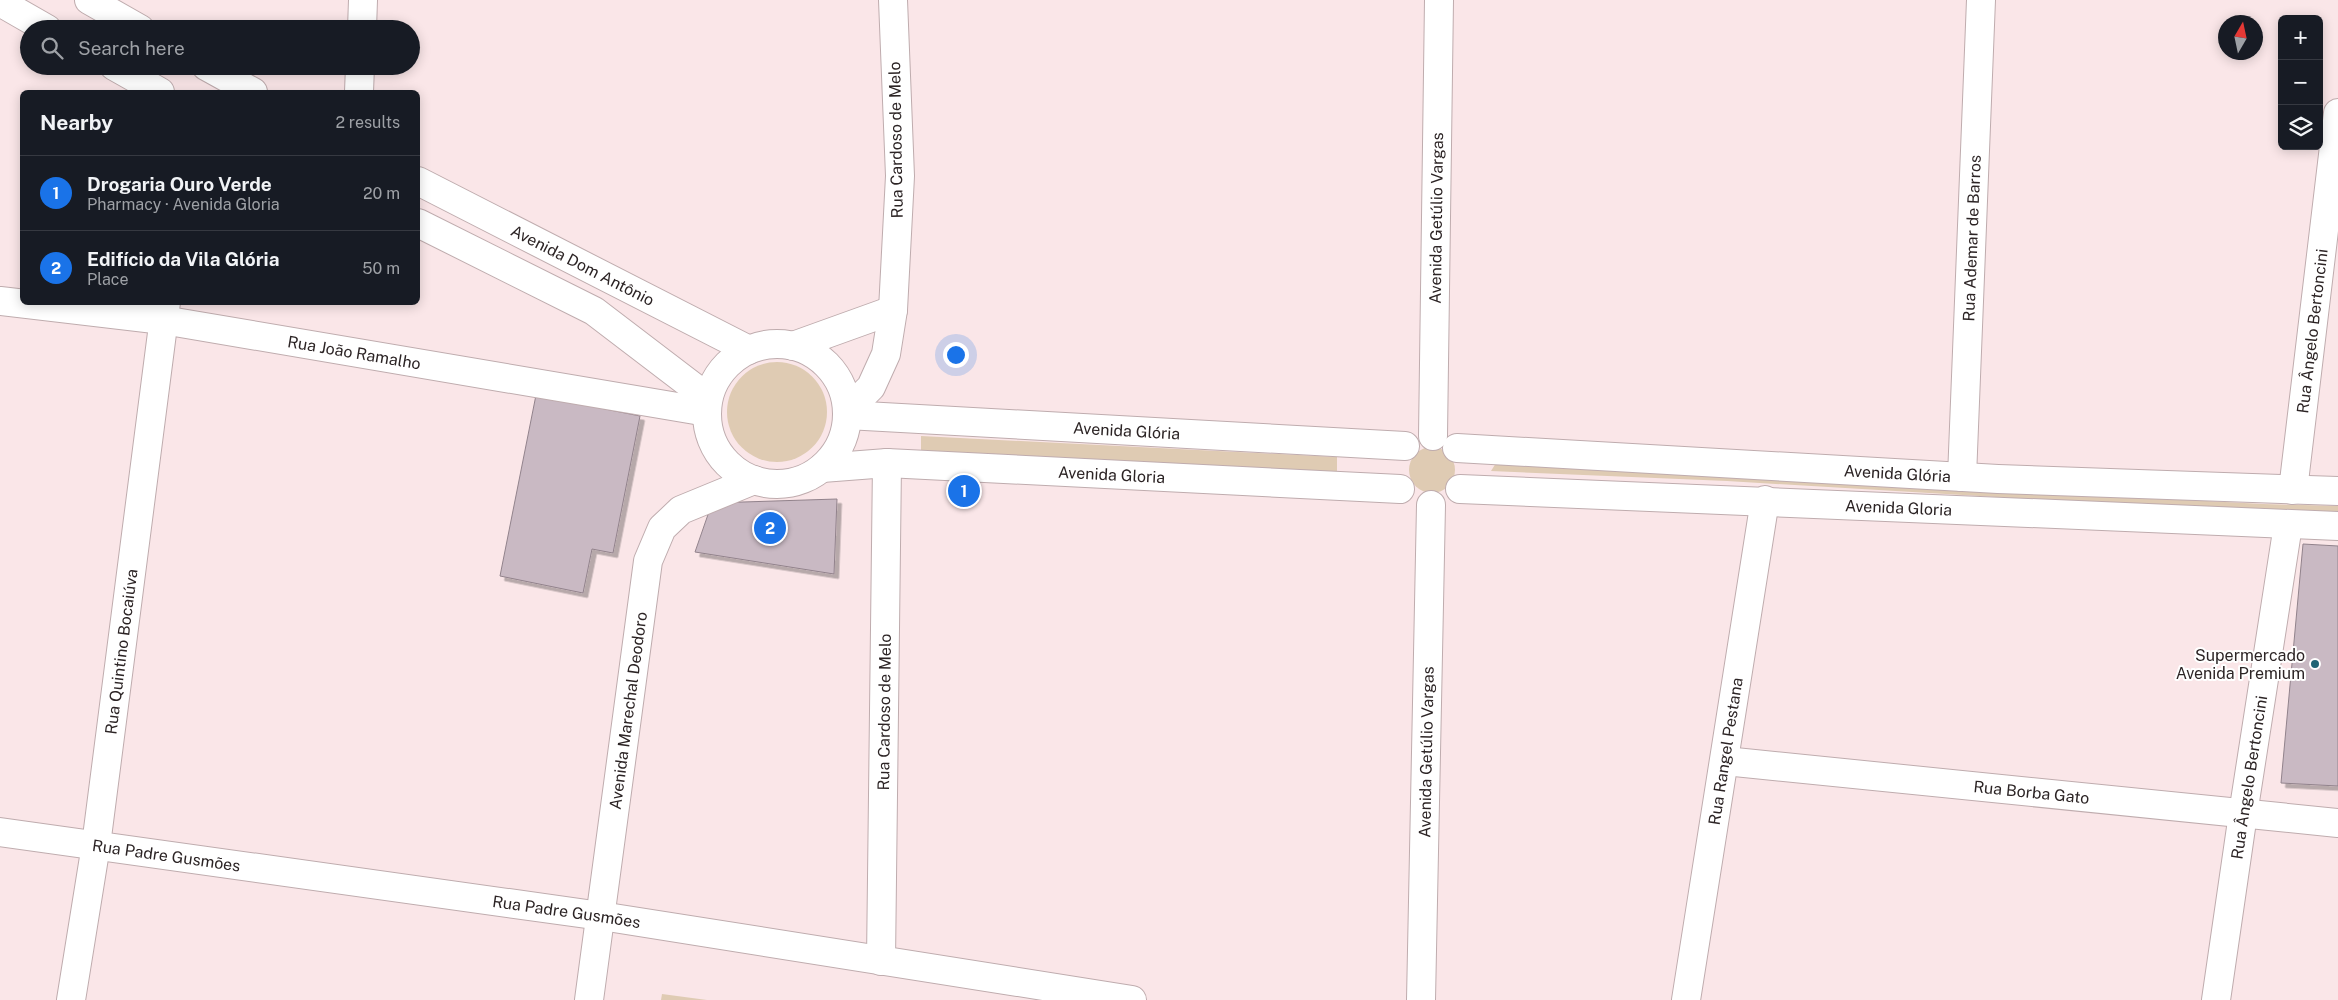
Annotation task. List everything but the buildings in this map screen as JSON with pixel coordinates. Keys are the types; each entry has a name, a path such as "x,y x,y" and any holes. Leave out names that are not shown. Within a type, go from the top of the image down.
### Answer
{"street":[{"path":"88,0 124,20"},
{"path":"362,20 363,0"},
{"name":"Rua Cardoso de Melo","path":"848,413 871,387 886,354 893,310 900,176 893,0"},
{"name":"Avenida Getúlio Vargas","path":"1433,436 1439,0"},
{"name":"Rua Ademar de Barros","path":"1962,477 1981,0"},
{"path":"0,2 31,20"},
{"path":"130,75 156,90"},
{"path":"222,75 249,90"},
{"path":"359,90 360,75"},
{"name":"Rua Ângelo Bertoncini","path":"2293,490 2338,113"},
{"name":"Avenida Dom Antônio","path":"420,182 749,350"},
{"path":"420,224 594,311 708,405"},
{"name":"Rua João Ramalho","path":"0,301 20,302"},
{"name":"Rua João Ramalho","path":"66,305 164,311 708,405"},
{"path":"793,346 893,310"},
{"name":"Rua Quintino Bocaiúva","path":"71,1000 96,845 164,311"},
{"path":"771,344 793,346 814,354 831,370 843,389 848,413 844,435 836,452 822,468 802,480 778,484 754,480 734,469 717,451 709,432 708,405 717,378 731,361 749,350 771,344"},
{"name":"Avenida Glória","path":"848,413 1405,446"},
{"path":"1433,436 1446,440 1457,448 1464,461 1465,475 1460,489 1447,500 1431,505 1413,501 1400,489 1395,474 1397,459 1405,446 1418,438 1433,436"},
{"name":"Avenida Glória","path":"1457,448 1962,477 2338,491"},
{"name":"Rua Cardoso de Melo","path":"881,961 887,463"},
{"name":"Avenida Gloria","path":"822,468 887,463 1400,489"},
{"name":"Avenida Marechal Deodoro","path":"589,1000 648,561 662,528 681,510 754,480"},
{"name":"Avenida Gloria","path":"1460,489 1765,500 2338,526"},
{"name":"Rua Rangel Pestana","path":"1686,1000 1765,500"},
{"name":"Avenida Getúlio Vargas","path":"1421,1000 1431,505"},
{"name":"Rua Ângelo Bertoncini","path":"2216,1000 2288,525"},
{"name":"Rua Borba Gato","path":"1725,761 2338,823"},
{"name":"Rua Padre Gusmões","path":"0,832 601,916 1132,1000"}],"shaded area":[{"path":"777,362 796,366 812,377 823,393 827,412 823,431 812,447 796,458 777,462 758,458 742,447 731,431 727,412 731,393 742,377 758,366"},
{"path":"921,436 1337,457 1337,472 921,451"},
{"path":"1427,447 1437,447 1451,457 1455,470 1451,483 1445,489 1437,493 1427,493 1413,483 1409,475 1409,465 1419,451"},
{"path":"1496,463 2263,504 2338,506 2338,516 1727,481 1491,471"},
{"path":"662,994 707,1000 661,1000"}],"place":[{"name":"Drogaria Ouro Verde","path":"964,491"},
{"name":"Edifício da Vila Glória","path":"770,528"},
{"name":"Supermercado Avenida Premium","path":"2315,664"}]}
